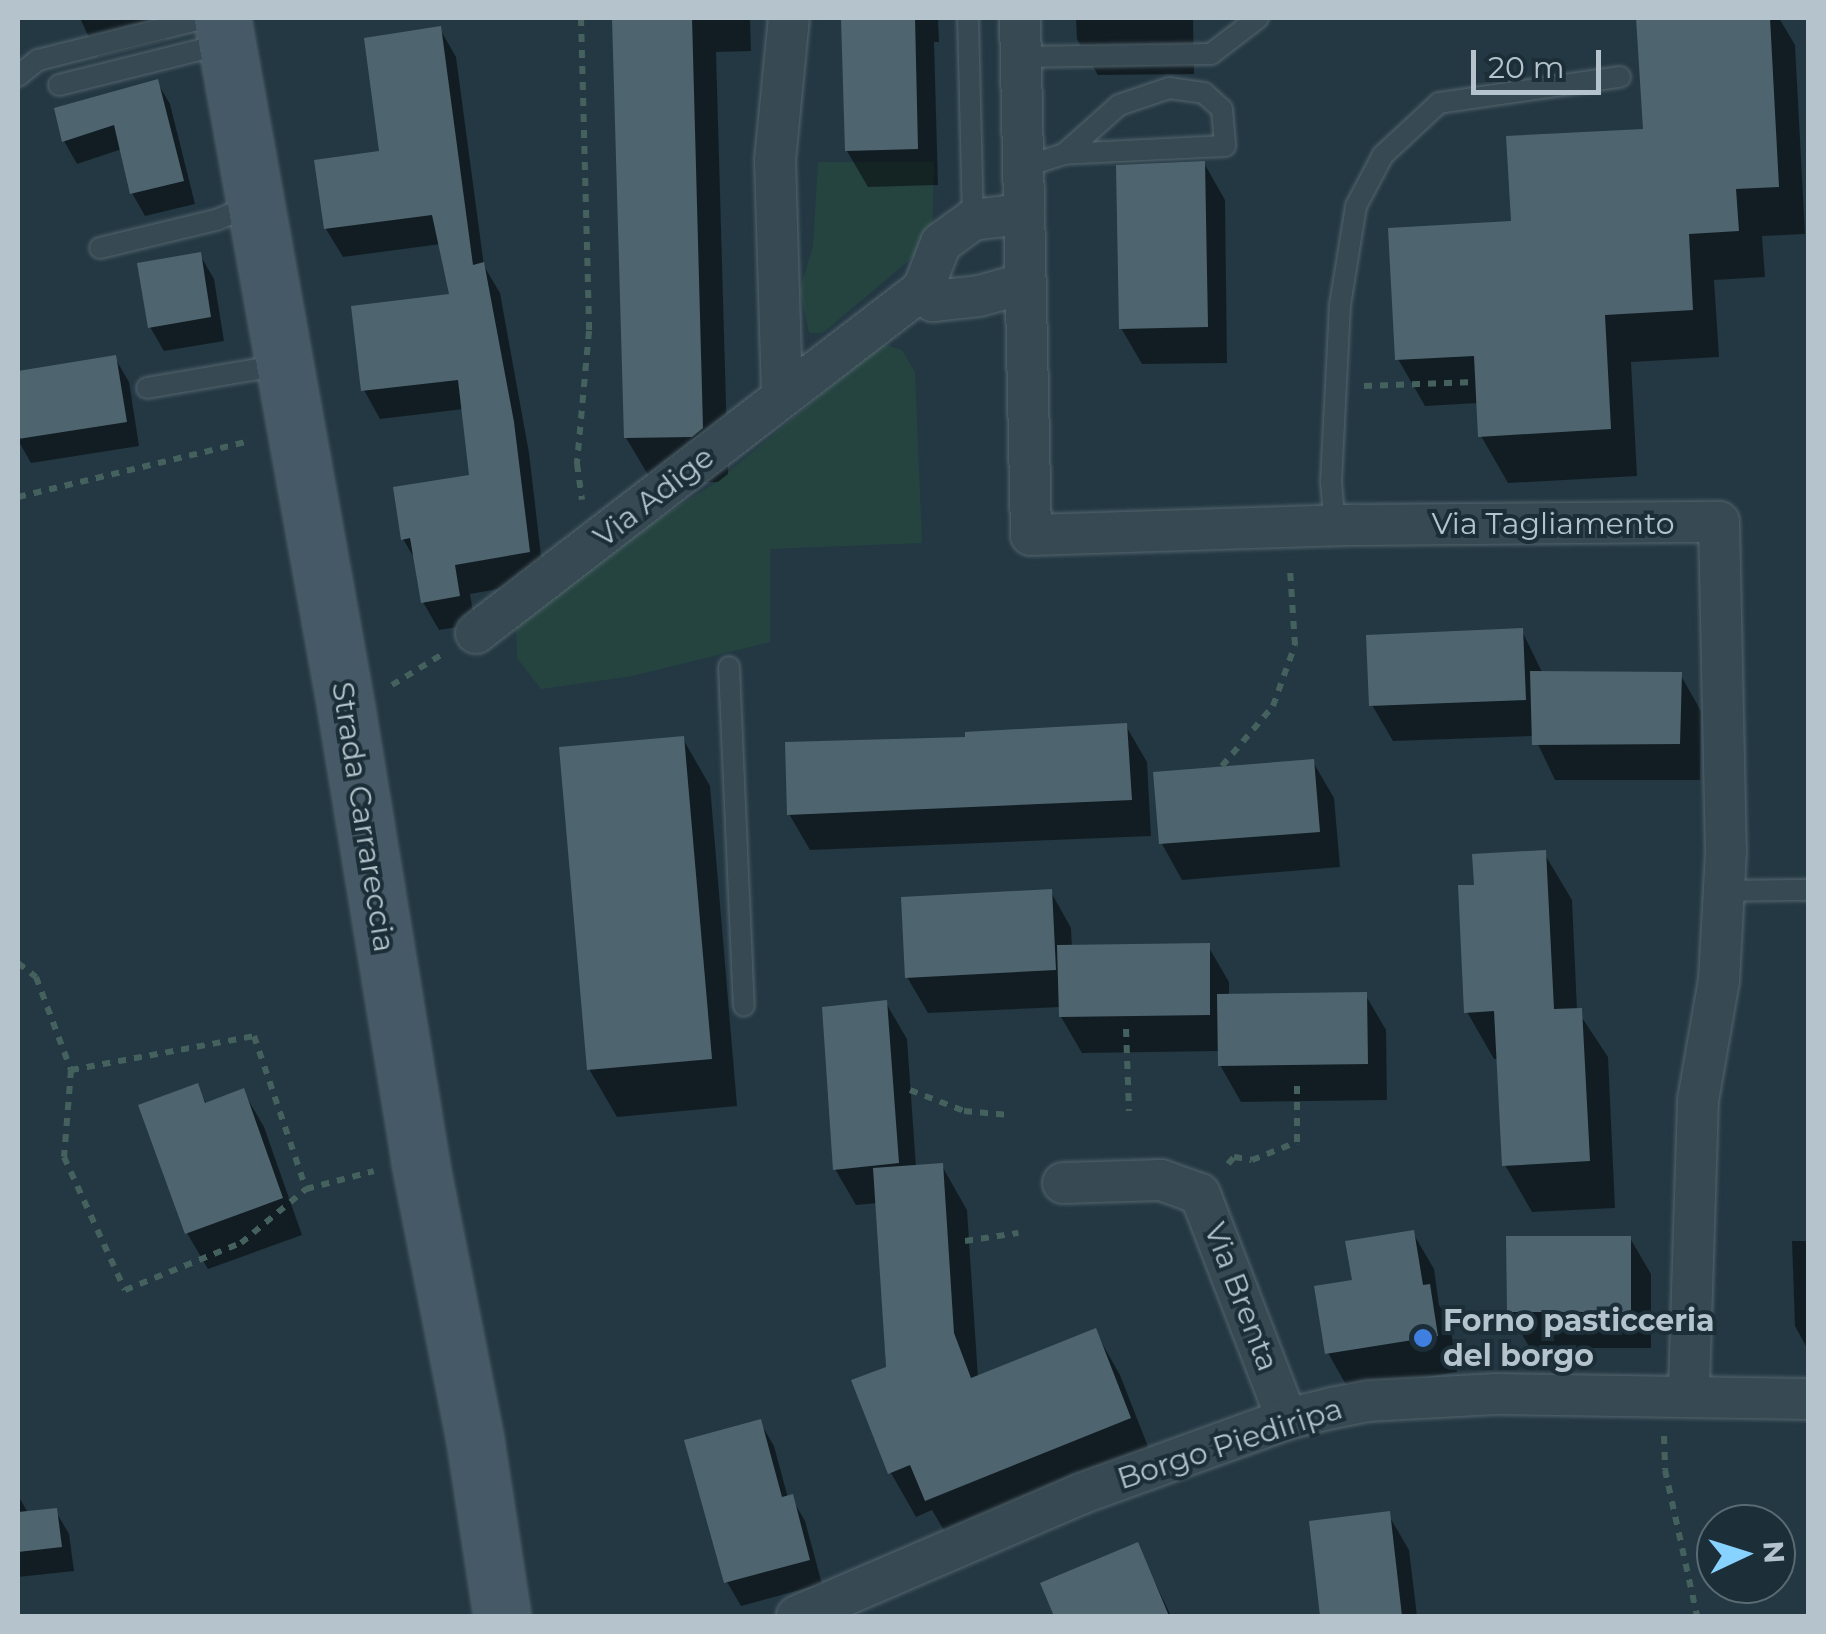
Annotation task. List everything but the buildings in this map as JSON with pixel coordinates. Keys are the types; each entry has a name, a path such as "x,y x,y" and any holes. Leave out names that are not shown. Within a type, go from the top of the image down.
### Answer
{"main road":[{"name":"Strada Carrareccia","path":"218,26 284,364 420,1162 475,1440 502,1616"}],"street":[{"path":"782,395 775,160 789,18"},
{"name":"Via Tagliamento","path":"1020,18 1031,535 1335,525 1720,522 1724,891 1718,980 1698,1100 1676,1394"},
{"path":"1022,214 973,220 941,243 923,290 934,302 979,296 1023,284"},
{"name":"Via Adige","path":"476,634 923,290"},
{"name":"Via Brenta","path":"1063,1183 1161,1180 1200,1194 1287,1419"},
{"name":"Borgo Piediripa","path":"797,1616 1080,1494 1287,1419 1387,1400 1496,1394 1808,1399"}],"lane":[{"path":"968,18 973,220"},
{"path":"1020,58 1211,54 1258,18"},
{"path":"18,76 38,60 218,26"},
{"path":"58,85 218,26"},
{"path":"1335,525 1331,482 1340,304 1356,206 1382,155 1439,104 1620,77"},
{"path":"1021,168 1064,154 1225,146 1222,110 1204,92 1169,88 1119,105 1064,154"},
{"path":"100,248 216,220 255,204"},
{"path":"147,388 284,364"},
{"path":"729,668 744,1006"},
{"path":"1724,891 1808,890"}],"path":[{"path":"581,18 589,331 577,464 583,515 595,544"},
{"path":"1338,386 1475,382"},
{"path":"18,497 295,430"},
{"path":"1222,766 1273,706 1295,645 1287,528"},
{"path":"377,694 476,634"},
{"path":"18,963 36,978 71,1070 64,1158 124,1290 241,1243 306,1188 420,1162"},
{"path":"1126,1029 1129,1111"},
{"path":"71,1070 254,1036 306,1188"},
{"path":"1200,1194 1234,1157 1252,1160 1298,1142 1298,1079"},
{"path":"910,1090 964,1111 1009,1115"},
{"path":"965,1241 1018,1233"},
{"path":"1676,1394 1665,1470 1697,1616"}],"green space":[{"path":"818,162 934,162 932,241 823,333 809,333 800,290 813,246"},
{"path":"882,344 902,350 915,372 922,543 770,549 770,642 632,676 541,689 517,658 516,625 600,556 715,483"}],"place":[{"name":"Forno pasticceria del borgo","path":"1423,1338"}]}
